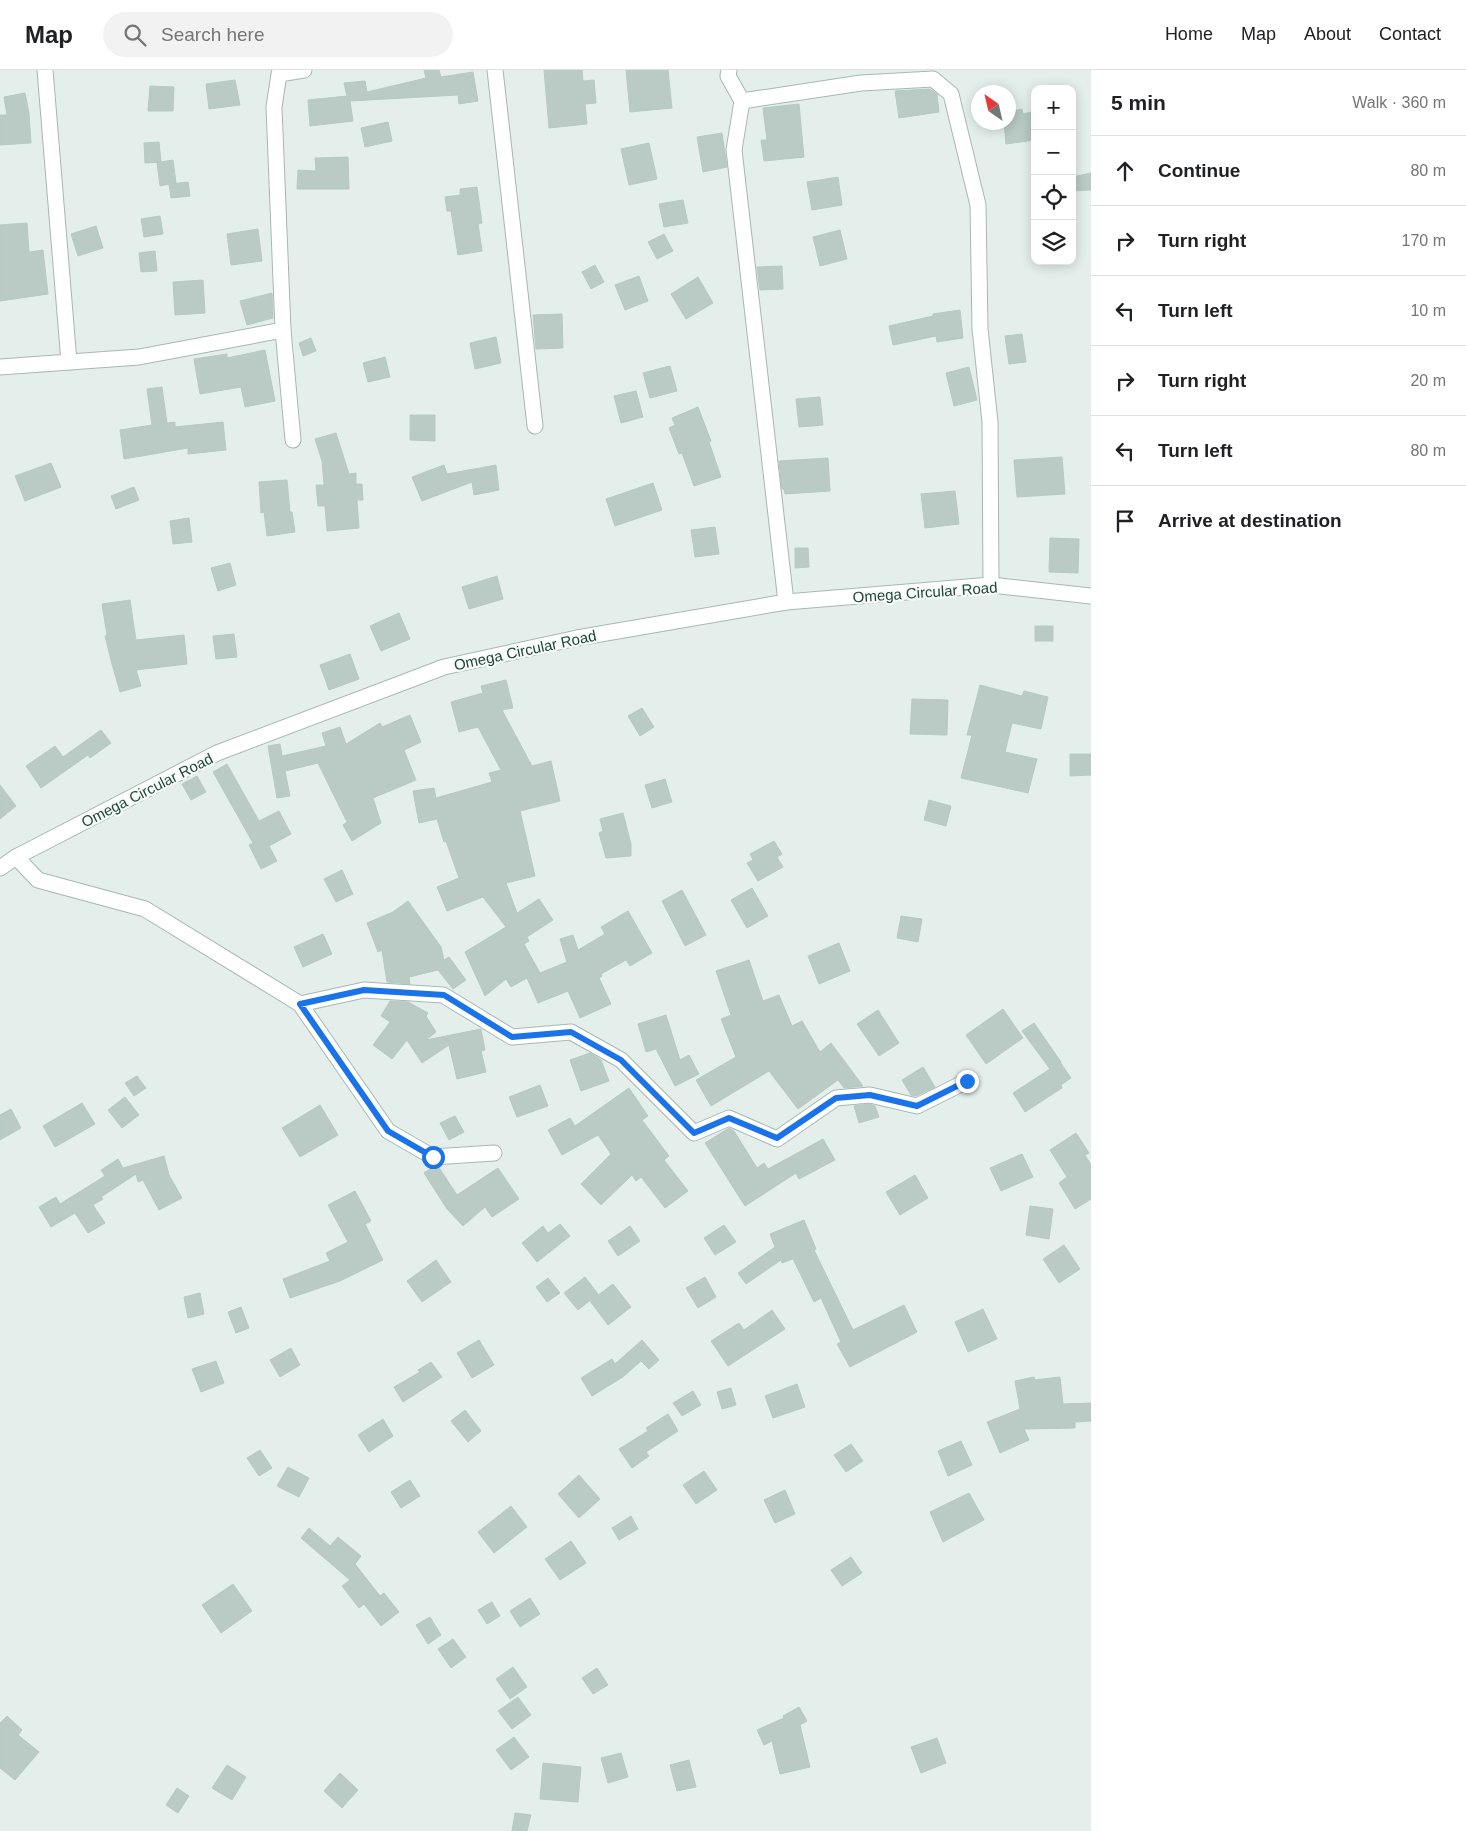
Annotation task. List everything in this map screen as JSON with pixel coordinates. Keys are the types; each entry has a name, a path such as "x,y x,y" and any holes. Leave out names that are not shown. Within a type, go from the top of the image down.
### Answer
{"street":[{"path":"45,70 69,362"},
{"path":"293,440 282,330 274,107 278,72 304,70"},
{"path":"496,70 535,426"},
{"path":"729,70 728,76 742,101 734,150 786,602"},
{"path":"742,101 861,84 932,79 951,94 978,205 980,329 990,422 991,585"},
{"path":"0,367 139,357 282,330"},
{"name":"Omega Circular Road","path":"0,868 217,753 444,667 577,638 786,602 991,585 1091,596"},
{"path":"16,858 38,880 144,909 300,1004 388,1131 433,1157 494,1153"},
{"path":"300,1004 364,990 444,995 512,1037 571,1032 621,1060 694,1133 729,1118 777,1138 836,1098 870,1095 917,1106 967,1081"}],"building":[{"path":"424,70 439,70 441,77 473,72 478,101 459,104 458,95 350,101 353,121 310,126 308,100 347,96 344,83 365,81 367,92 426,78"},
{"path":"544,70 582,70 583,81 594,80 596,103 585,104 587,124 549,128"},
{"path":"626,70 668,70 672,108 630,112"},
{"path":"235,80 240,105 209,109 206,84"},
{"path":"150,86 174,87 173,111 148,111"},
{"path":"930,89 937,94 939,112 899,118 895,91"},
{"path":"25,93 29,113 31,143 0,145 0,115 7,115 4,97"},
{"path":"799,104 804,157 764,161 761,140 767,140 763,108"},
{"path":"1022,109 1023,114 1031,112 1031,141 1006,144 1005,130 1016,130 1016,110"},
{"path":"388,122 392,141 365,147 361,128"},
{"path":"722,133 727,167 703,172 697,137"},
{"path":"159,142 161,162 145,163 144,143"},
{"path":"649,143 657,179 629,185 621,149"},
{"path":"348,157 349,189 297,189 298,170 316,171 315,158"},
{"path":"173,160 176,183 171,184 188,182 190,196 171,198 169,184 160,186 157,163"},
{"path":"1091,173 1091,190 1076,191 1076,176"},
{"path":"838,177 842,205 812,210 807,182"},
{"path":"477,187 482,223 478,224 482,251 458,255 451,211 447,211 445,197 460,195 460,189"},
{"path":"683,200 688,223 664,227 659,204"},
{"path":"160,216 163,234 144,237 141,219"},
{"path":"27,223 29,252 43,250 48,294 0,301 0,225"},
{"path":"96,226 103,248 78,256 71,234"},
{"path":"258,229 262,261 231,265 227,234"},
{"path":"840,230 847,259 820,266 813,237"},
{"path":"664,234 673,251 657,259 648,242"},
{"path":"155,251 157,271 141,272 139,253"},
{"path":"595,265 604,282 591,289 582,272"},
{"path":"782,266 783,289 760,290 757,267"},
{"path":"639,276 648,301 625,310 615,285"},
{"path":"698,277 713,303 686,319 671,294"},
{"path":"203,280 205,313 175,315 173,282"},
{"path":"272,293 273,318 247,325 240,301"},
{"path":"960,310 963,338 937,342 936,336 893,345 889,326 933,316 933,314"},
{"path":"562,314 563,348 536,349 533,315"},
{"path":"1022,334 1026,362 1009,364 1005,336"},
{"path":"496,337 501,363 475,369 470,343"},
{"path":"311,338 316,351 303,356 299,343"},
{"path":"265,350 275,401 245,407 241,387 200,394 194,359 227,354 227,358"},
{"path":"385,357 390,377 368,382 363,363"},
{"path":"670,366 677,391 650,398 643,373"},
{"path":"969,367 977,400 954,406 946,373"},
{"path":"162,387 167,423 175,422 175,427 223,422 226,450 188,454 188,448 124,459 120,430 152,425 147,389"},
{"path":"636,391 643,417 621,423 614,396"},
{"path":"820,397 823,425 799,427 796,399"},
{"path":"698,407 711,441 709,442 721,477 694,486 682,453 679,454 669,428 675,425 672,418"},
{"path":"410,415 435,415 435,441 410,440"},
{"path":"336,433 349,474 356,473 356,484 362,484 363,500 357,500 359,528 327,531 325,506 318,506 316,485 324,485 322,461 315,439"},
{"path":"1062,457 1065,494 1017,497 1014,460"},
{"path":"828,458 830,491 785,494 784,489 782,489 779,461"},
{"path":"51,463 61,487 25,501 15,476"},
{"path":"444,465 447,474 496,465 499,490 474,495 472,482 422,501 412,477"},
{"path":"287,480 290,512 292,512 295,532 267,536 264,512 261,513 259,482"},
{"path":"653,483 662,510 615,526 606,499"},
{"path":"134,487 139,500 116,509 111,496"},
{"path":"955,491 959,524 925,528 921,494"},
{"path":"189,518 192,542 173,544 170,521"},
{"path":"715,527 719,554 695,557 691,530"},
{"path":"1050,538 1079,539 1078,573 1049,572"},
{"path":"795,548 808,548 809,567 795,568"},
{"path":"230,563 236,585 218,591 211,568"},
{"path":"497,576 503,599 469,609 462,587"},
{"path":"130,600 136,640 184,635 187,664 136,670 141,686 120,692 105,636 107,635 102,604"},
{"path":"399,613 410,639 381,651 370,626"},
{"path":"1035,626 1053,626 1053,641 1035,641"},
{"path":"234,634 237,657 216,659 213,636"},
{"path":"350,654 359,679 329,690 320,665"},
{"path":"506,680 513,708 502,710 532,766 551,761 560,801 520,811 535,876 506,883 517,913 539,899 553,920 527,937 529,941 524,944 540,973 567,962 560,939 573,935 578,950 605,934 601,927 628,911 652,953 630,966 626,960 601,974 602,976 599,978 611,1004 580,1018 568,991 538,1003 527,978 511,987 506,979 485,996 465,952 506,927 483,897 447,911 437,887 459,878 437,819 419,823 413,791 434,788 436,798 492,782 489,773 501,770 478,727 459,732 451,702 483,693 481,686"},
{"path":"980,685 1022,696 1024,691 1048,697 1041,729 1012,723 1005,752 1037,759 1028,793 961,778 972,735 967,735"},
{"path":"912,699 948,700 947,735 910,734"},
{"path":"642,708 654,727 640,736 628,716"},
{"path":"410,715 421,742 404,750 416,780 373,798 381,823 352,841 343,825 347,822 318,763 285,771 290,796 277,798 268,746 280,744 282,756 326,746 322,733 340,727 346,744 380,723 382,727"},
{"path":"101,730 111,743 90,758 88,755 41,788 26,766 55,746 63,757"},
{"path":"1070,754 1091,754 1091,775 1070,776"},
{"path":"227,764 259,821 279,811 291,834 269,846 277,861 261,869 249,845 253,843 213,772"},
{"path":"197,776 206,792 191,800 182,784"},
{"path":"665,779 672,802 652,808 645,785"},
{"path":"0,785 16,806 0,819"},
{"path":"929,800 951,806 946,826 924,820"},
{"path":"623,813 631,844 631,856 606,858 599,833 603,831 600,819"},
{"path":"774,841 782,854 777,857 783,867 758,881 747,863 753,860 750,854"},
{"path":"342,870 353,894 336,902 324,879"},
{"path":"752,888 768,916 747,928 731,900"},
{"path":"682,890 706,935 685,946 662,901"},
{"path":"408,901 441,947 444,960 449,957 466,980 453,989 438,970 409,977 410,984 387,982 382,950 378,952 367,923 393,912"},
{"path":"901,916 922,919 918,942 897,938"},
{"path":"323,934 332,954 303,967 294,947"},
{"path":"839,943 850,971 819,984 808,956"},
{"path":"749,960 763,1001 779,995 792,1026 802,1021 820,1052 831,1043 863,1086 844,1088 838,1080 798,1109 769,1071 711,1106 696,1080 736,1057 721,1019 731,1015 716,971"},
{"path":"390,1001 408,1002 428,1013 426,1016 436,1032 426,1040 481,1029 485,1050 481,1051 486,1072 457,1079 449,1045 422,1063 407,1040 392,1059 373,1045 390,1022 381,1016"},
{"path":"1003,1009 1023,1038 986,1064 966,1035"},
{"path":"878,1010 899,1043 879,1056 857,1024"},
{"path":"666,1015 680,1060 689,1055 699,1074 675,1086 656,1049 646,1052 638,1024"},
{"path":"1034,1023 1071,1078 1061,1085 1062,1088 1025,1112 1013,1093 1050,1069 1022,1031"},
{"path":"590,1053 601,1060 609,1081 581,1091 570,1060"},
{"path":"923,1067 935,1087 916,1096 911,1095 902,1080"},
{"path":"137,1076 146,1088 134,1096 125,1083"},
{"path":"540,1085 548,1106 517,1117 509,1097"},
{"path":"629,1088 648,1116 642,1120 669,1156 664,1160 688,1191 665,1208 641,1177 636,1181 632,1175 601,1205 581,1184 611,1154 598,1135 562,1155 548,1130 570,1118 575,1126"},
{"path":"125,1097 139,1115 122,1128 108,1110"},
{"path":"82,1103 95,1124 55,1147 43,1126"},
{"path":"869,1104 875,1106 879,1117 859,1123 854,1106"},
{"path":"320,1105 338,1135 300,1157 282,1128"},
{"path":"11,1109 21,1128 0,1140 0,1115"},
{"path":"455,1116 464,1132 449,1140 440,1123"},
{"path":"729,1128 734,1131 757,1168 764,1163 768,1169 823,1139 835,1160 799,1179 796,1173 745,1206 705,1143"},
{"path":"1076,1133 1089,1153 1085,1155 1091,1165 1091,1199 1075,1209 1059,1183 1067,1177 1050,1150"},
{"path":"1022,1154 1033,1177 1001,1191 990,1168"},
{"path":"164,1156 169,1175 182,1198 159,1210 143,1180 138,1182 136,1174 101,1197 103,1199 93,1205 105,1223 88,1233 75,1213 51,1227 39,1207 56,1197 60,1204 105,1176 101,1170 118,1159 123,1168"},
{"path":"434,1166 438,1166 457,1195 498,1168 519,1199 492,1217 485,1207 463,1226 447,1209 424,1173"},
{"path":"915,1175 928,1198 900,1215 886,1192"},
{"path":"355,1191 371,1221 365,1224 383,1260 340,1281 290,1298 283,1279 330,1261 326,1253 348,1242 328,1205"},
{"path":"1030,1206 1053,1209 1049,1239 1026,1235"},
{"path":"804,1220 816,1249 814,1250 853,1330 904,1305 917,1332 850,1367 837,1344 841,1342 821,1298 814,1302 793,1259 782,1263 781,1260 746,1284 738,1273 775,1247 770,1234"},
{"path":"560,1224 570,1236 537,1262 522,1243 543,1226 548,1233"},
{"path":"724,1225 736,1242 715,1255 704,1238"},
{"path":"630,1226 640,1241 618,1256 608,1241"},
{"path":"1064,1245 1080,1269 1059,1283 1043,1259"},
{"path":"436,1260 451,1282 422,1302 407,1281"},
{"path":"585,1277 598,1294 578,1310 564,1293"},
{"path":"705,1277 716,1297 698,1308 686,1288"},
{"path":"548,1278 560,1293 547,1302 536,1287"},
{"path":"613,1284 631,1307 608,1325 590,1301"},
{"path":"200,1293 204,1314 188,1318 184,1297"},
{"path":"241,1307 249,1328 236,1333 228,1312"},
{"path":"983,1309 997,1339 968,1352 955,1322"},
{"path":"772,1310 785,1329 728,1366 711,1341 739,1323 744,1330"},
{"path":"479,1340 494,1365 472,1378 457,1353"},
{"path":"642,1340 659,1360 649,1369 641,1361 623,1377 592,1396 581,1378 612,1359 615,1364"},
{"path":"291,1348 300,1365 280,1377 270,1360"},
{"path":"216,1361 224,1383 201,1392 192,1369"},
{"path":"431,1362 442,1377 403,1402 394,1387 420,1372 418,1370"},
{"path":"1034,1377 1035,1380 1060,1377 1063,1404 1091,1403 1091,1421 1075,1422 1075,1428 1024,1429 1029,1440 1000,1453 987,1422 1020,1409 1015,1381"},
{"path":"797,1384 805,1407 773,1418 765,1396"},
{"path":"731,1388 736,1405 722,1409 717,1392"},
{"path":"693,1391 701,1405 682,1416 673,1403"},
{"path":"465,1410 481,1431 468,1442 451,1421"},
{"path":"668,1414 678,1431 646,1452 649,1456 632,1468 619,1449 648,1431 646,1428"},
{"path":"383,1419 393,1436 369,1452 358,1435"},
{"path":"961,1441 972,1465 948,1476 938,1451"},
{"path":"851,1444 863,1461 846,1472 834,1455"},
{"path":"260,1450 272,1468 259,1476 247,1458"},
{"path":"288,1467 309,1478 299,1497 277,1486"},
{"path":"704,1471 717,1490 696,1504 683,1485"},
{"path":"579,1475 600,1499 579,1518 558,1494"},
{"path":"410,1480 420,1496 401,1508 391,1492"},
{"path":"785,1490 795,1514 775,1523 764,1500"},
{"path":"969,1493 984,1520 943,1542 930,1512"},
{"path":"511,1506 527,1527 494,1553 478,1532"},
{"path":"631,1516 638,1529 619,1540 612,1528"},
{"path":"309,1528 330,1546 338,1537 361,1556 355,1564 380,1596 384,1593 399,1612 381,1626 364,1604 359,1608 342,1586 350,1580 301,1538"},
{"path":"571,1541 586,1563 560,1580 545,1559"},
{"path":"851,1557 862,1573 842,1586 831,1570"},
{"path":"233,1584 252,1611 221,1633 202,1605"},
{"path":"530,1598 540,1614 520,1627 510,1611"},
{"path":"492,1602 500,1616 487,1624 478,1610"},
{"path":"430,1617 441,1635 428,1644 416,1625"},
{"path":"453,1639 466,1657 451,1668 438,1649"},
{"path":"513,1667 527,1687 510,1699 496,1679"},
{"path":"597,1668 608,1685 593,1694 582,1678"},
{"path":"518,1697 531,1715 512,1729 498,1711"},
{"path":"799,1707 807,1721 800,1725 810,1767 780,1774 772,1741 764,1745 757,1730 784,1718 783,1716"},
{"path":"7,1716 22,1730 18,1735 39,1752 15,1780 0,1768 0,1723"},
{"path":"514,1737 529,1757 511,1770 496,1750"},
{"path":"937,1738 946,1763 921,1773 911,1747"},
{"path":"621,1753 628,1777 608,1783 601,1758"},
{"path":"689,1760 696,1787 677,1791 670,1765"},
{"path":"543,1763 581,1767 578,1802 540,1799"},
{"path":"227,1765 246,1777 232,1800 212,1788"},
{"path":"340,1773 358,1790 342,1808 324,1791"},
{"path":"177,1788 189,1796 178,1813 166,1805"},
{"path":"515,1813 531,1815 527,1831 512,1831"}],"route":[{"path":"433,1157 388,1131 300,1004 364,990 444,995 512,1037 571,1032 621,1060 694,1133 729,1118 777,1138 836,1098 870,1095 917,1106 967,1081"}]}
